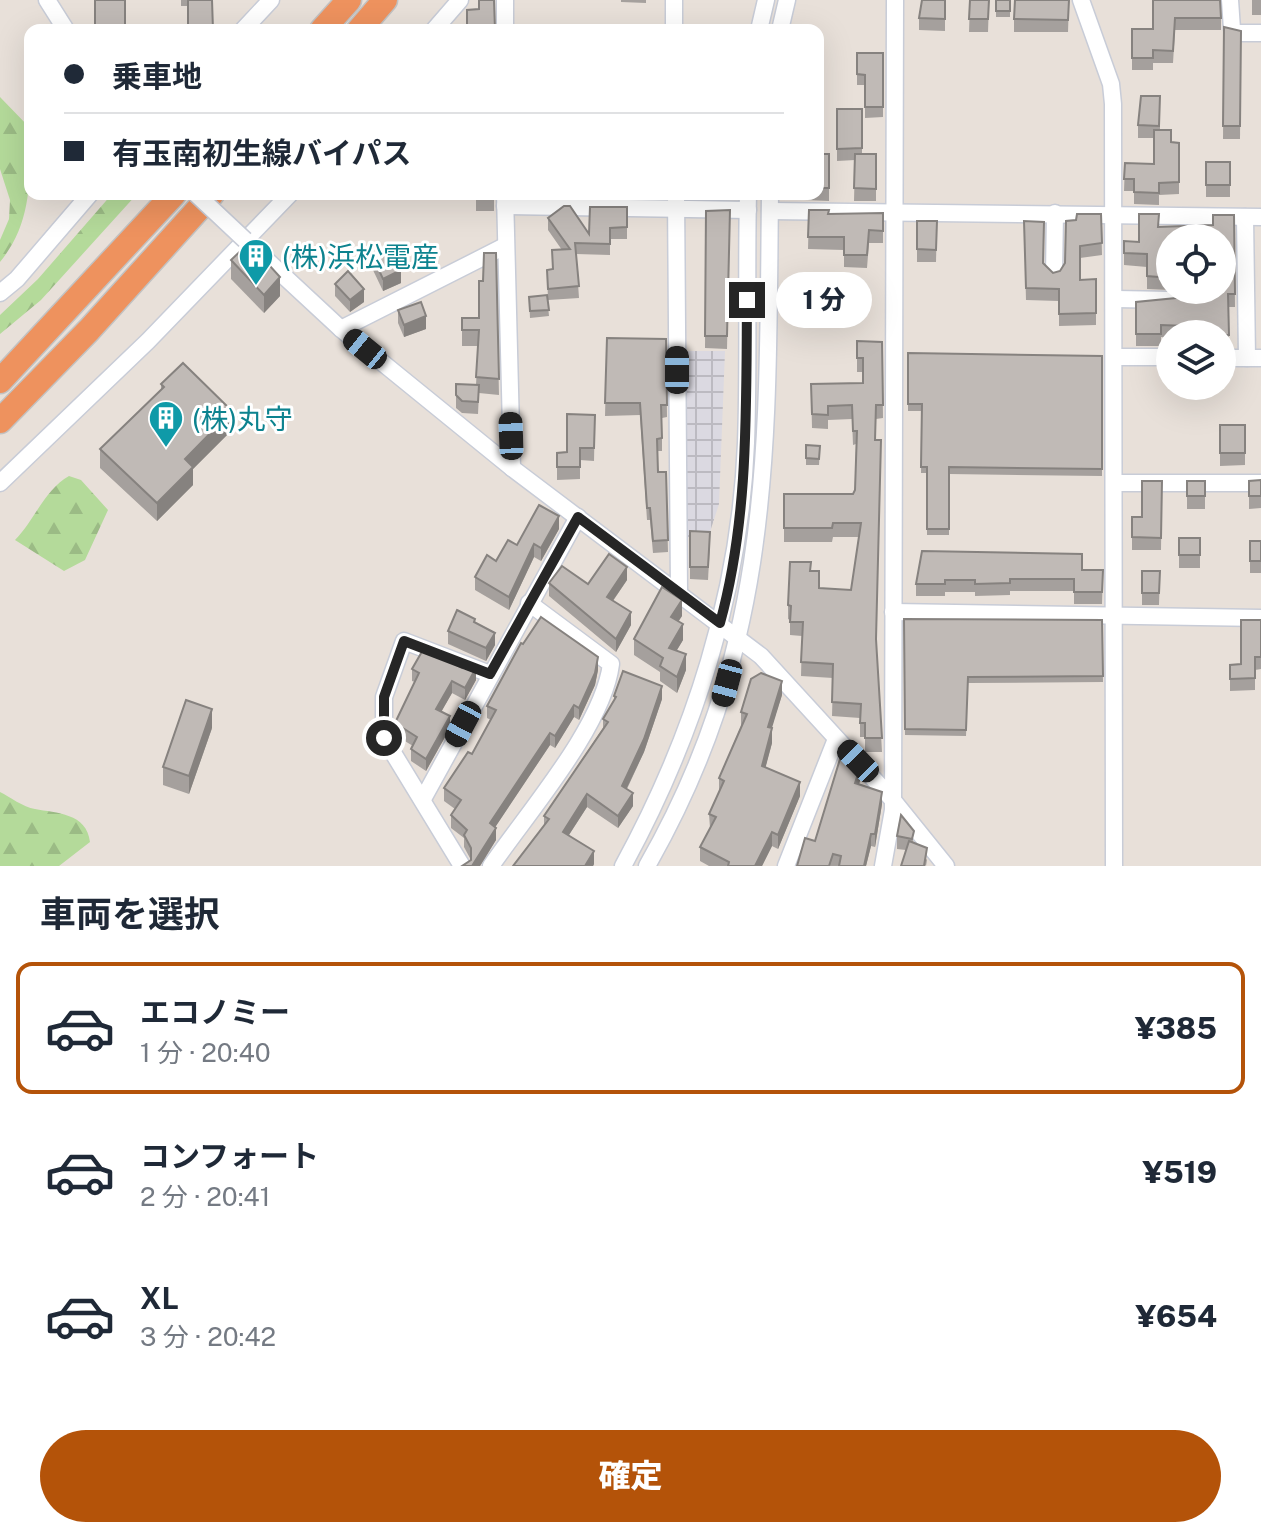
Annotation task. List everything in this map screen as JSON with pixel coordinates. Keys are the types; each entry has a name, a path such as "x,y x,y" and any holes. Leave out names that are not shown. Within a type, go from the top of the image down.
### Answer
{"highway":[{"path":"327,24 349,0"},
{"path":"364,24 385,0"},
{"path":"0,381 168,200"},
{"path":"0,421 89,330 207,200"}],"street":[{"path":"47,0 62,24"},
{"path":"249,24 271,0"},
{"path":"439,24 460,0"},
{"path":"505,0 505,24"},
{"path":"674,0 674,24"},
{"path":"760,24 766,0"},
{"path":"781,24 787,0"},
{"path":"883,866 892,799 895,0"},
{"path":"1081,0 1111,84 1116,299 1114,866"},
{"path":"1230,0 1235,33 1261,33"},
{"path":"0,293 17,279 85,200"},
{"path":"202,200 341,329 512,468 720,623 776,671 892,799 946,866"},
{"path":"0,483 148,341 284,200"},
{"path":"512,468 505,200 748,202 746,443 735,553 720,623 681,743 623,866"},
{"path":"647,866 703,752 739,638 759,529 767,445 770,200"},
{"path":"676,202 679,592"},
{"path":"770,211 1253,217 1254,358"},
{"path":"1054,274 1055,213"},
{"path":"341,329 505,246"},
{"path":"1116,299 1156,300"},
{"path":"1116,357 1156,357"},
{"path":"1115,483 1261,483"},
{"path":"423,799 578,517"},
{"path":"491,866 595,714 610,675 611,664 604,657 529,603"},
{"path":"893,612 1261,618"},
{"path":"462,866 423,799 387,749 382,725 384,697 404,641 490,674"},
{"path":"786,866 836,739"}],"shaded area":[{"path":"683,351 725,351 719,504 709,535 682,538"}],"green space":[{"path":"0,97 24,122 24,200 27,200 19,231 0,262 0,240 9,219 10,200 0,169"},
{"path":"107,200 132,200 41,300 0,334 0,315 38,279"},
{"path":"69,476 81,480 108,510 85,560 64,571 15,540 46,497"},
{"path":"0,792 30,808 77,820 88,832 90,842 59,866 0,866"}],"building":[{"path":"95,0 125,0 125,24 95,24"},
{"path":"188,0 212,0 213,24 188,24"},
{"path":"479,0 494,0 495,24 467,24 467,10 479,9"},
{"path":"922,0 945,0 945,19 919,18"},
{"path":"970,0 989,0 988,19 969,19"},
{"path":"996,0 1010,0 1010,11 996,11"},
{"path":"1015,0 1069,0 1068,20 1014,19"},
{"path":"1153,0 1220,0 1221,18 1175,18 1173,51 1153,50 1153,58 1132,58 1132,29 1153,29"},
{"path":"1224,27 1241,31 1240,126 1223,126"},
{"path":"857,53 883,53 883,107 865,107 865,75 857,74"},
{"path":"1141,96 1160,96 1159,126 1138,125"},
{"path":"837,109 862,109 862,148 837,149"},
{"path":"1154,130 1171,130 1171,142 1179,143 1179,182 1159,183 1159,193 1134,192 1134,179 1124,179 1125,163 1154,164"},
{"path":"824,154 829,154 829,188 824,188"},
{"path":"855,154 876,154 876,189 854,188"},
{"path":"1206,162 1230,162 1230,185 1206,185"},
{"path":"564,206 570,206 589,234 590,207 627,207 627,227 610,228 610,244 575,243 579,286 548,289 547,270 553,269 552,250 570,249 548,218"},
{"path":"730,210 727,336 705,336 706,211"},
{"path":"809,210 829,210 828,214 883,213 883,231 869,230 867,255 844,255 844,237 808,237"},
{"path":"1077,214 1101,214 1102,243 1080,246 1080,280 1096,279 1096,313 1059,314 1059,289 1026,288 1024,221 1044,222 1043,263 1053,273 1060,271 1065,263 1066,221 1076,220"},
{"path":"1139,214 1159,214 1156,224 1156,277 1147,276 1147,254 1124,253 1124,241 1139,242"},
{"path":"1213,215 1234,215 1234,224 1213,224"},
{"path":"917,221 937,221 936,250 917,249"},
{"path":"249,243 280,277 264,295 231,260"},
{"path":"390,247 401,270 383,279 372,255"},
{"path":"484,253 496,253 499,379 476,377 479,330 462,330 462,318 479,318 479,281 483,281"},
{"path":"348,271 364,289 350,300 335,284"},
{"path":"547,295 549,310 530,311 529,297"},
{"path":"1156,300 1156,304 1228,304 1229,320 1156,320 1156,334 1136,334 1136,302"},
{"path":"421,302 426,316 404,325 398,310"},
{"path":"607,338 666,339 667,405 661,405 662,438 657,439 658,472 666,472 668,540 653,541 650,508 647,508 640,403 605,403"},
{"path":"857,341 882,342 883,405 876,405 875,440 881,440 876,639 882,738 865,738 865,723 860,723 861,704 832,702 833,664 801,662 803,622 790,622 791,606 788,605 790,562 811,562 810,571 819,571 819,588 851,590 861,523 833,523 832,528 784,528 784,494 853,494 855,490 857,431 853,431 852,405 828,406 828,415 812,414 811,384 863,383 863,358 857,358"},
{"path":"908,353 1102,356 1102,469 949,467 949,529 927,529 927,467 921,467 922,404 908,404"},
{"name":"(株)丸守","path":"183,363 232,411 185,459 193,467 157,503 100,449 164,387 161,384"},
{"path":"456,384 479,385 478,402 462,401 456,395"},
{"path":"567,414 595,415 594,448 580,448 580,467 557,467 557,453 567,452"},
{"path":"1220,425 1245,425 1245,453 1220,453"},
{"path":"806,445 820,446 819,459 806,458"},
{"path":"1261,480 1261,496 1249,496 1249,481"},
{"path":"1142,481 1162,481 1161,538 1132,537 1132,517 1142,517"},
{"path":"1187,481 1205,481 1205,496 1187,496"},
{"path":"539,505 559,516 541,548 534,544 509,597 475,577 487,555 496,561 508,540 517,545"},
{"path":"690,531 710,532 708,567 690,567"},
{"path":"1179,538 1200,538 1200,555 1179,555"},
{"path":"1250,541 1261,541 1261,561 1250,561"},
{"path":"922,551 1082,554 1082,570 1103,570 1102,592 1074,592 1074,579 1010,579 1010,583 975,584 975,580 945,580 945,584 916,584"},
{"path":"609,554 627,567 607,597 631,612 616,639 549,583 562,566 588,584"},
{"path":"1142,571 1160,571 1159,593 1142,593"},
{"path":"662,587 682,600 671,617 683,624 669,648 686,654 677,677 660,666 663,658 634,639"},
{"path":"457,610 495,633 486,648 448,631"},
{"path":"541,617 598,657 595,673 579,708 574,705 555,736 550,733 490,823 496,828 472,866 462,866 471,860 471,848 464,835 467,830 451,815 461,800 444,788 468,752 472,754 496,710 487,706 521,643"},
{"path":"904,619 1102,620 1103,676 968,677 966,730 905,729"},
{"path":"1241,620 1261,620 1261,657 1255,657 1255,678 1230,679 1230,665 1241,664"},
{"path":"424,648 462,668 464,664 476,668 465,688 452,681 436,709 450,716 426,759 411,749 417,737 395,723 419,673 412,669"},
{"path":"623,671 662,686 644,739 622,786 633,793 618,816 587,794 563,832 594,851 585,866 513,866 549,819 544,816 608,722 603,719 616,697"},
{"path":"761,673 782,681 768,727 772,728 762,766 800,782 778,835 772,832 755,866 728,866 729,862 700,847 716,817 709,814 724,781 719,778 747,714 741,712 751,679"},
{"path":"186,700 212,709 189,776 163,767"},
{"path":"840,759 860,768 855,783 882,792 875,834 871,834 864,866 839,866 841,856 833,854 829,866 797,866 805,838 815,841"},
{"path":"901,815 914,831 912,839 897,836"},
{"path":"909,841 927,848 924,866 901,866"}],"place":[{"name":"(株)浜松電産","path":"256,287"},
{"name":"(株)丸守","path":"166,449"}],"route":[{"path":"384,738 384,697 404,641 490,674 578,517 720,623 735,553 741,503 746,443 747,300"}]}
